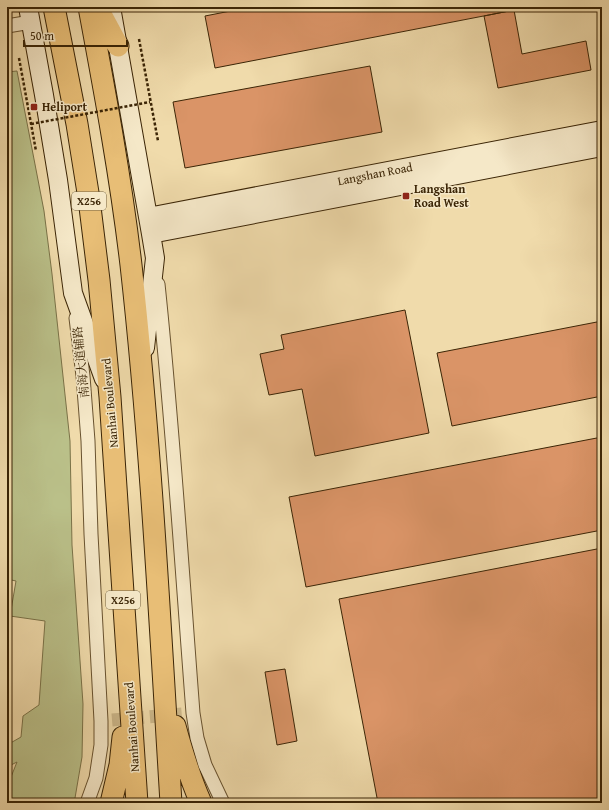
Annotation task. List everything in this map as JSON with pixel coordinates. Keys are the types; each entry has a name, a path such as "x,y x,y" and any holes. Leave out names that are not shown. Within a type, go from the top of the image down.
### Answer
{"main road":[{"name":"Nanhai Boulevard","path":"54,7 77,124 89,199 98,280 110,397 137,803"},
{"name":"X256","path":"90,7 117,170 130,263 142,375 158,590 171,803"},
{"path":"97,7 118,46"},
{"path":"111,7 155,258 142,375"},
{"name":"南海大道辅路","path":"30,14 54,157 73,293"},
{"name":"Langshan Road","path":"150,226 602,130"},
{"name":"Langshan Road","path":"150,226 602,147"},
{"path":"73,293 110,397"},
{"path":"160,628 175,725 190,778 201,803"},
{"path":"111,803 120,765 125,692 126,649"}],"street":[{"path":"7,26 30,14"},
{"path":"155,258 174,460 187,714 197,738 205,765 223,803"},
{"name":"南海大道辅路","path":"73,293 83,376 88,441 91,534 107,720 101,745 96,778 87,803"}],"path":[{"path":"139,39 158,141"},
{"path":"19,58 37,157"},
{"path":"31,124 150,102"}],"green space":[{"path":"17,71 44,211 70,441 72,545 83,704 82,757 74,803 7,803 7,787 17,762 7,767 7,745 21,737 23,716 39,705 45,621 10,616 16,581 7,579 7,72"}],"building":[{"path":"251,7 530,7 215,68 205,16"},
{"path":"514,10 522,54 586,41 591,70 498,88 484,16"},
{"path":"370,66 382,132 185,168 173,102"},
{"path":"405,310 429,433 315,456 302,389 269,395 260,354 284,349 281,335"},
{"path":"602,321 602,396 452,426 437,353"},
{"path":"602,437 602,530 306,587 289,497"},
{"path":"602,548 602,803 378,803 339,599"},
{"path":"285,669 297,741 277,745 265,672"}],"tunnel":[{"path":"112,720 182,714"}],"place":[{"name":"Heliport","path":"34,107"},
{"name":"Langshan Road West","path":"406,196"}]}
